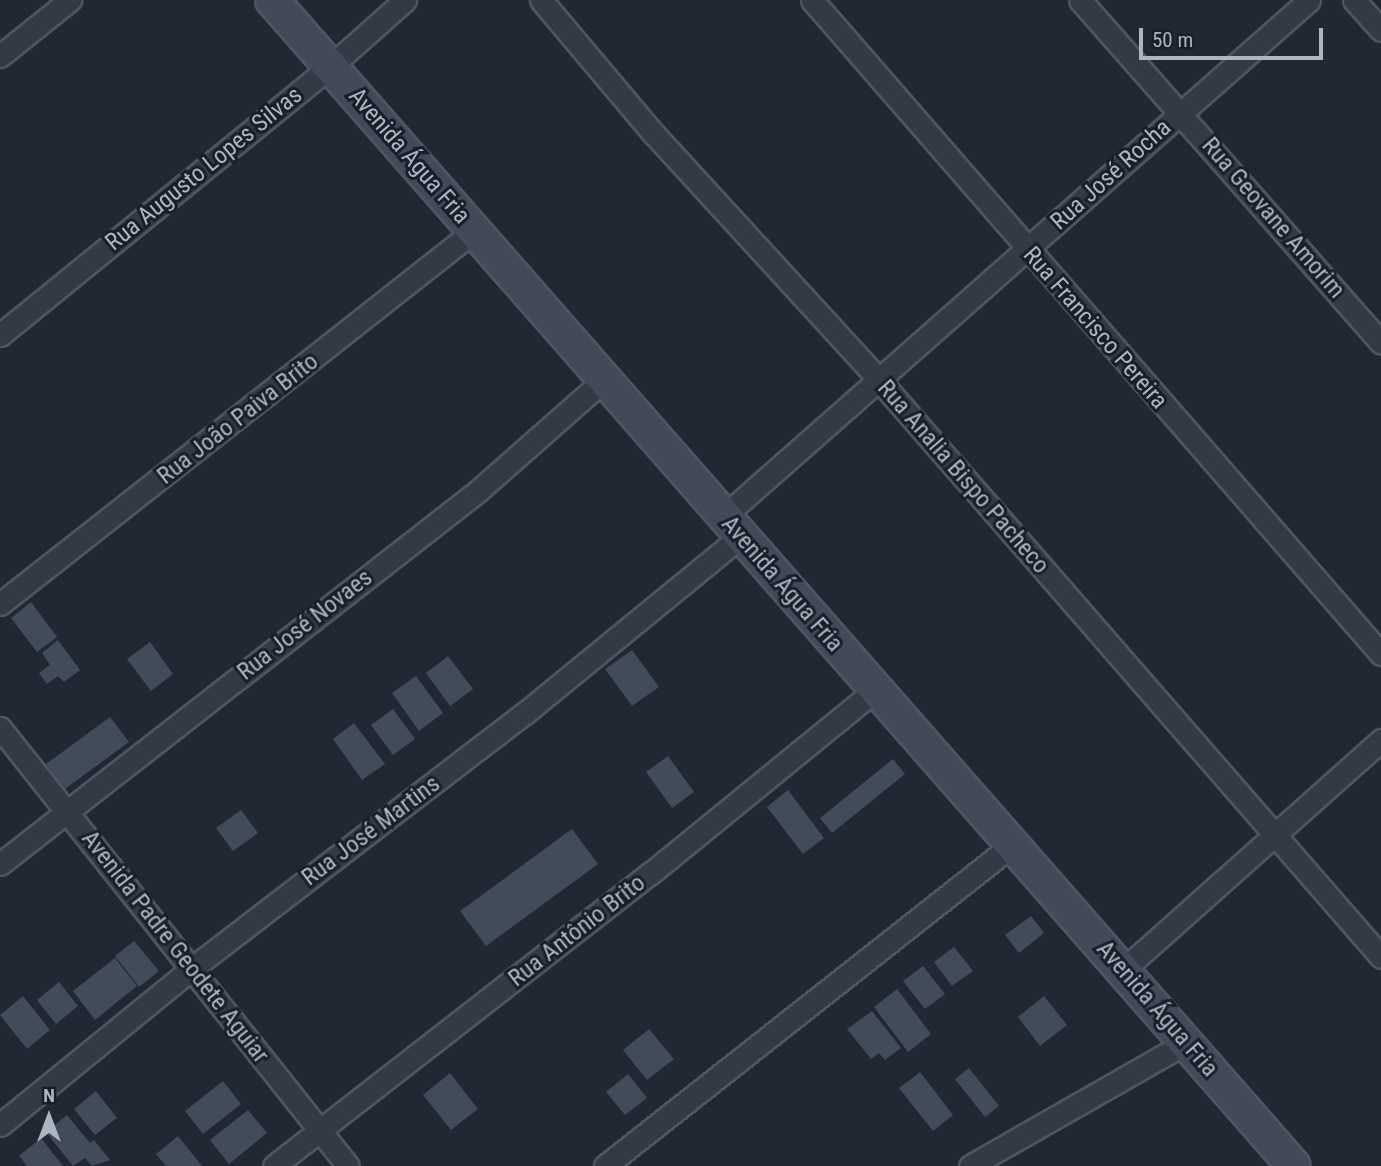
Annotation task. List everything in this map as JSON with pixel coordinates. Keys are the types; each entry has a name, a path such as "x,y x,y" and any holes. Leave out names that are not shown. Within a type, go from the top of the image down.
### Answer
{"street":[{"path":"0,56 70,0"},
{"name":"Avenida Água Fria","path":"272,0 1294,1166"},
{"name":"Rua Augusto Lopes Silvas","path":"0,335 331,66 405,0"},
{"name":"Rua Analia Bispo Pacheco","path":"541,0 654,134 880,381 1381,957"},
{"name":"Rua Francisco Pereira","path":"812,0 1027,251 1381,654"},
{"name":"Rua Geovane Amorim","path":"1080,0 1381,343"},
{"name":"Rua José Rocha","path":"732,526 880,381 1309,0"},
{"path":"1354,0 1381,30"},
{"name":"Rua João Paiva Brito","path":"0,604 474,231"},
{"name":"Rua José Novaes","path":"0,864 478,491 604,380"},
{"name":"Rua José Martins","path":"0,1125 191,969 525,713 732,526"},
{"name":"Rua Antônio Brito","path":"274,1166 651,873 875,690"},
{"name":"Avenida Padre Geodete Aguiar","path":"0,728 348,1166"},
{"path":"1123,970 1381,740"},
{"path":"605,1166 1011,846"},
{"path":"970,1166 1186,1043"}],"building":[{"path":"31,602 57,637 37,652 11,618"},
{"path":"58,640 80,670 64,682 58,676 47,684 39,673 50,665 42,653"},
{"path":"150,642 173,674 151,691 127,659"},
{"path":"632,650 659,687 632,706 605,669"},
{"path":"448,656 473,689 450,706 426,673"},
{"path":"416,676 443,713 419,731 392,693"},
{"path":"393,709 415,739 393,755 371,725"},
{"path":"110,717 129,742 65,789 46,764"},
{"path":"354,723 385,764 362,780 333,739"},
{"path":"668,756 694,792 672,808 646,772"},
{"path":"893,759 905,774 832,833 820,818"},
{"path":"788,790 824,838 803,854 767,807"},
{"path":"241,810 258,833 233,851 216,828"},
{"path":"572,829 598,864 486,946 460,911"},
{"path":"1031,916 1044,933 1019,953 1005,935"},
{"path":"134,941 159,971 139,987 115,956"},
{"path":"954,947 973,971 952,986 934,962"},
{"path":"115,958 137,986 95,1020 73,991"},
{"path":"923,966 945,994 925,1009 903,981"},
{"path":"59,982 78,1006 56,1024 37,1000"},
{"path":"897,989 931,1034 908,1052 874,1007"},
{"path":"23,996 50,1030 27,1049 0,1015"},
{"path":"1044,996 1067,1025 1040,1046 1018,1017"},
{"path":"872,1011 901,1048 885,1060 879,1053 871,1059 847,1029"},
{"path":"649,1029 674,1059 647,1080 623,1050"},
{"path":"969,1068 999,1106 985,1117 955,1079"},
{"path":"920,1072 953,1115 933,1131 899,1088"},
{"path":"450,1073 478,1109 451,1130 423,1095"},
{"path":"628,1074 647,1098 625,1115 606,1092"},
{"path":"223,1081 241,1104 203,1134 185,1111"},
{"path":"96,1091 117,1118 95,1135 74,1109"},
{"path":"248,1110 267,1133 229,1164 210,1140"},
{"path":"67,1115 90,1143 94,1140 110,1160 92,1166 85,1158 73,1166 46,1132"},
{"path":"178,1136 202,1166 166,1166 156,1154"},
{"path":"41,1138 63,1166 27,1166 19,1156"}]}
